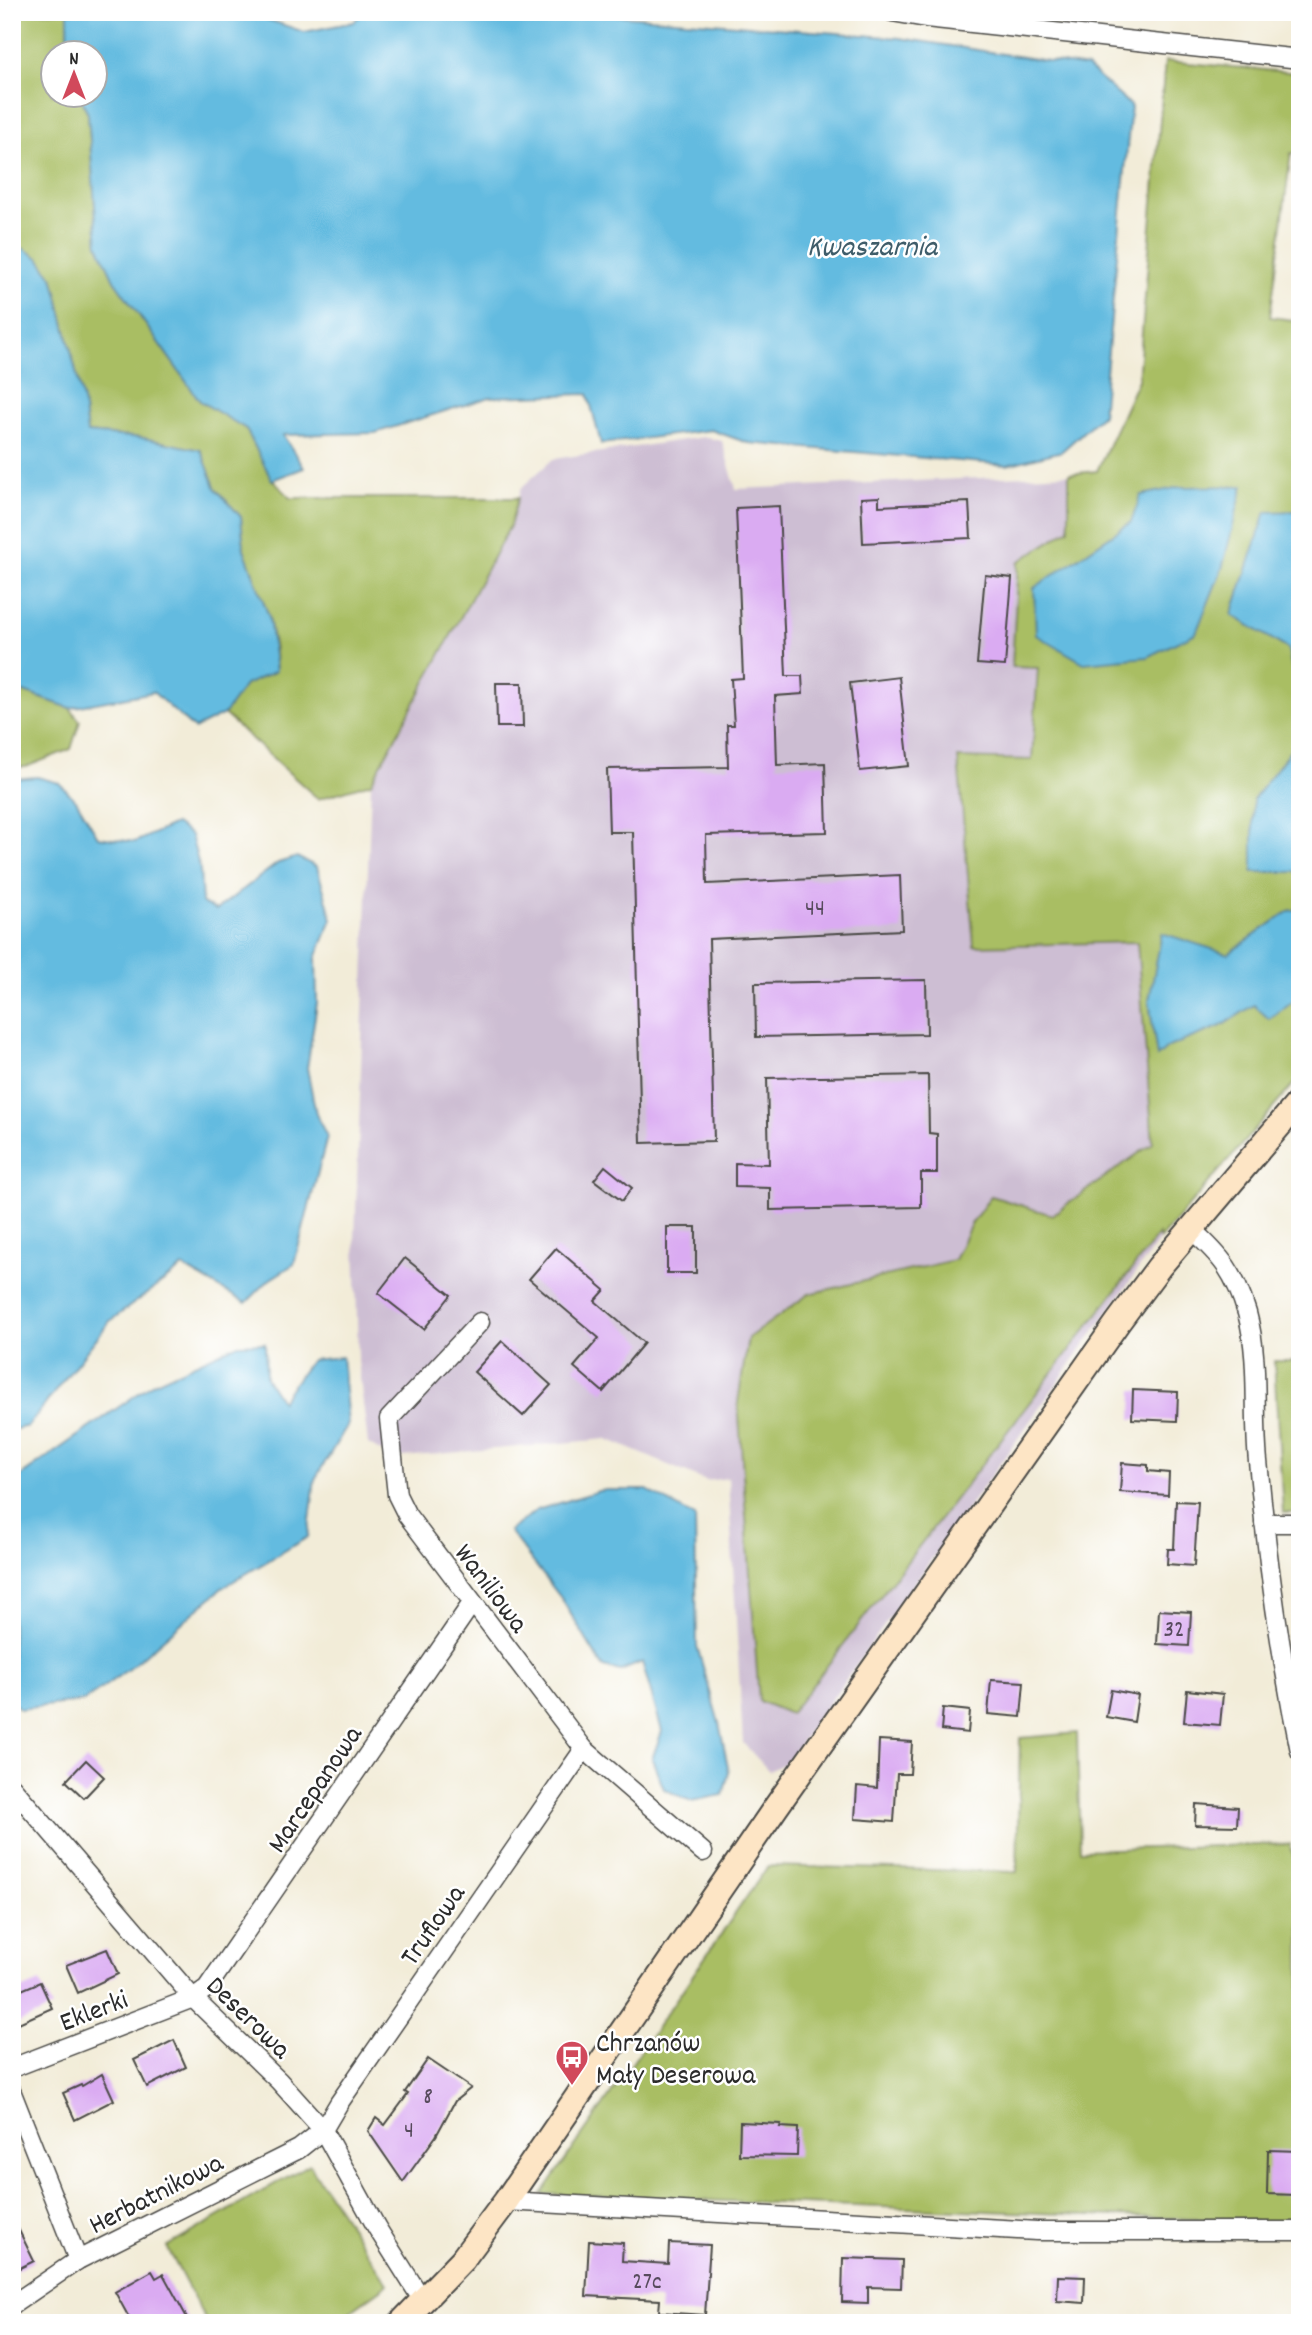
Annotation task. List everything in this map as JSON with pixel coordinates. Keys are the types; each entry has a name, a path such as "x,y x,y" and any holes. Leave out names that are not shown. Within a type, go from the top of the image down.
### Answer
{"street":[{"path":"892,12 926,19 1300,59"},
{"path":"401,2323 462,2260 506,2201 768,1818 1065,1394 1159,1267 1300,1101"},
{"path":"1192,1230 1219,1254 1237,1285 1247,1315 1253,1347 1257,1456 1269,1578 1300,1752"},
{"name":"Waniliowa","path":"480,1322 389,1419 397,1495 407,1515 584,1749 703,1853"},
{"path":"1264,1523 1300,1523"},
{"name":"Marcepanowa","path":"192,1998 207,1988 472,1603"},
{"name":"Truflowa","path":"323,2130 584,1749"},
{"name":"Deserowa","path":"12,1787 192,1998 279,2081 323,2130 377,2228 423,2301"},
{"name":"Eklerki","path":"12,2068 192,1998"},
{"path":"12,2092 78,2260"},
{"name":"Herbatnikowa","path":"12,2305 78,2260 299,2149 323,2130"},
{"path":"506,2201 1037,2231 1300,2231"}],"shaded area":[{"path":"704,437 722,441 736,489 1069,474 1069,529 1018,562 1012,667 1038,667 1032,760 958,758 974,946 1137,942 1160,1239 787,1762 769,1771 743,1743 728,1478 706,1481 607,1439 392,1458 368,1444 358,1362 355,1238 371,783 510,526 521,488 553,459"}],"green space":[{"path":"12,12 68,12 68,38 38,38 38,108 85,108 98,245 114,280 200,401 246,429 272,479 290,498 518,498 510,526 371,783 318,799 224,714 245,685 276,671 269,617 244,549 241,517 216,489 201,450 143,438 87,433 83,401 54,280 39,258 12,242"},
{"path":"945,12 1065,12 1063,25"},
{"path":"1165,61 1300,73 1300,154 1291,153 1270,317 1300,321 1300,511 1266,513 1232,615 1288,649 1300,707 1300,738 1253,800 1253,872 1300,872 1300,909 1289,911 1228,954 1149,1000 1157,1056 1168,1047 1221,1026 1254,1005 1294,1000 1300,1007 1300,1077 1160,1239 1159,1234 790,1714 759,1701 738,1402 748,1338 809,1294 954,1260 971,1224 991,1196 1052,1215 1153,1143 1137,942 974,946 958,758 1032,760 1038,668 1012,667 1018,562 1069,529 1069,474 1097,471 1138,380","holes":["1131,522 1147,657 1035,588"]},
{"path":"12,691 24,692 70,708 80,721 71,749 26,767 12,767"},
{"path":"1274,1361 1300,1361 1300,1513 1283,1513"},
{"path":"1077,1733 1080,1850 1290,1844 1300,1881 1300,2223 542,2194 768,1866 1017,1872 1020,1738"},
{"path":"309,2164 388,2284 333,2323 207,2323 167,2247"}],"water":[{"name":"Kwaszarnia","path":"68,12 246,12 304,32 354,22 362,12 575,12 900,38 1087,67 1131,106 1102,415 1062,451 1007,465 748,443 711,430 601,444 588,394 490,397 375,433 283,435 304,468 272,480 246,429 200,401 114,280 98,245 85,108 108,108 108,38 68,38"},
{"path":"12,242 39,258 54,280 83,401 87,433 143,438 201,450 216,489 241,517 244,549 269,617 276,671 245,685 224,714 194,729 153,692 70,708 24,692 12,691"},
{"path":"1243,486 1222,569 1196,633 1147,657 1084,663 1036,635 1034,588 1131,522 1141,495 1180,487"},
{"path":"1300,511 1300,707 1288,649 1232,615 1266,512"},
{"path":"1300,738 1300,872 1253,872 1253,800"},
{"path":"37,777 59,783 76,800 98,837 135,842 175,824 191,835 200,870 202,903 216,910 278,863 297,857 317,867 332,919 316,958 317,1003 307,1068 316,1114 327,1137 294,1264 269,1280 246,1303 183,1267 110,1321 28,1426 12,1430 12,779"},
{"path":"1300,909 1300,1007 1294,1000 1269,1019 1254,1005 1221,1026 1168,1047 1157,1057 1149,1000 1162,933 1228,954 1289,911"},
{"path":"265,1343 266,1378 281,1401 311,1360 342,1357 348,1424 315,1479 308,1537 222,1588 131,1667 84,1701 20,1709 12,1702 12,1482 153,1383 238,1344"},
{"path":"602,1490 647,1490 695,1517 697,1646 719,1723 729,1772 723,1795 691,1801 664,1789 652,1759 662,1731 642,1662 621,1671 603,1667 561,1598 509,1531 537,1510"}],"building":[{"path":"879,497 879,506 969,502 971,538 863,543 861,498"},
{"path":"779,506 786,676 802,676 803,694 775,696 777,765 825,763 827,832 706,835 707,884 900,875 902,930 709,939 714,1141 641,1143 633,832 609,832 607,769 728,767 727,725 734,725 731,679 743,678 736,508"},
{"path":"985,575 1012,578 1005,666 977,664"},
{"path":"899,677 909,766 860,771 850,683"},
{"path":"496,683 522,683 523,727 497,727"},
{"path":"926,980 927,1034 756,1037 755,983"},
{"path":"928,1075 929,1133 937,1134 937,1173 921,1173 921,1207 770,1210 770,1188 735,1187 735,1163 769,1164 767,1078"},
{"path":"605,1166 632,1188 622,1201 594,1180"},
{"path":"667,1227 696,1227 696,1273 667,1273"},
{"path":"556,1248 605,1290 595,1301 644,1343 603,1392 574,1367 599,1338 529,1279"},
{"path":"405,1258 451,1295 424,1329 378,1293"},
{"path":"502,1341 551,1385 523,1416 474,1372"},
{"path":"1133,1390 1178,1392 1177,1421 1132,1419"},
{"path":"1122,1463 1148,1465 1148,1471 1169,1473 1168,1495 1120,1492"},
{"path":"1176,1501 1198,1502 1194,1566 1167,1564 1168,1549 1174,1549"},
{"path":"1159,1610 1191,1612 1189,1646 1157,1644"},
{"path":"991,1680 1024,1682 1021,1717 988,1714"},
{"path":"1111,1690 1138,1695 1134,1722 1106,1717"},
{"path":"1187,1690 1223,1694 1220,1725 1184,1722"},
{"path":"943,1708 970,1711 968,1733 941,1730"},
{"path":"879,1740 912,1742 910,1774 897,1774 894,1822 855,1819 857,1786 877,1788"},
{"path":"86,1760 104,1777 84,1798 66,1781"},
{"path":"1196,1804 1238,1807 1237,1826 1195,1825"},
{"path":"107,1949 118,1974 78,1993 66,1965"},
{"path":"40,1982 52,2008 12,2026 12,1994"},
{"path":"174,2040 186,2067 147,2087 134,2060"},
{"path":"428,2059 471,2088 455,2101 436,2136 403,2182 368,2131 376,2118 385,2125 408,2094 405,2092"},
{"path":"102,2074 114,2100 75,2120 63,2093"},
{"path":"740,2122 781,2124 780,2127 798,2128 797,2156 739,2155"},
{"path":"1268,2150 1300,2151 1297,2195 1267,2194"},
{"path":"12,2216 34,2261 12,2272"},
{"path":"589,2241 623,2243 622,2261 668,2264 669,2243 710,2245 705,2315 659,2312 660,2300 586,2296"},
{"path":"843,2258 902,2260 901,2288 868,2287 868,2303 842,2302"},
{"path":"152,2271 156,2278 163,2274 190,2323 132,2323 115,2292"},
{"path":"1058,2276 1085,2277 1084,2303 1057,2301"}],"place":[{"name":"Chrzanów Mały Deserowa","path":"572,2087"}]}
